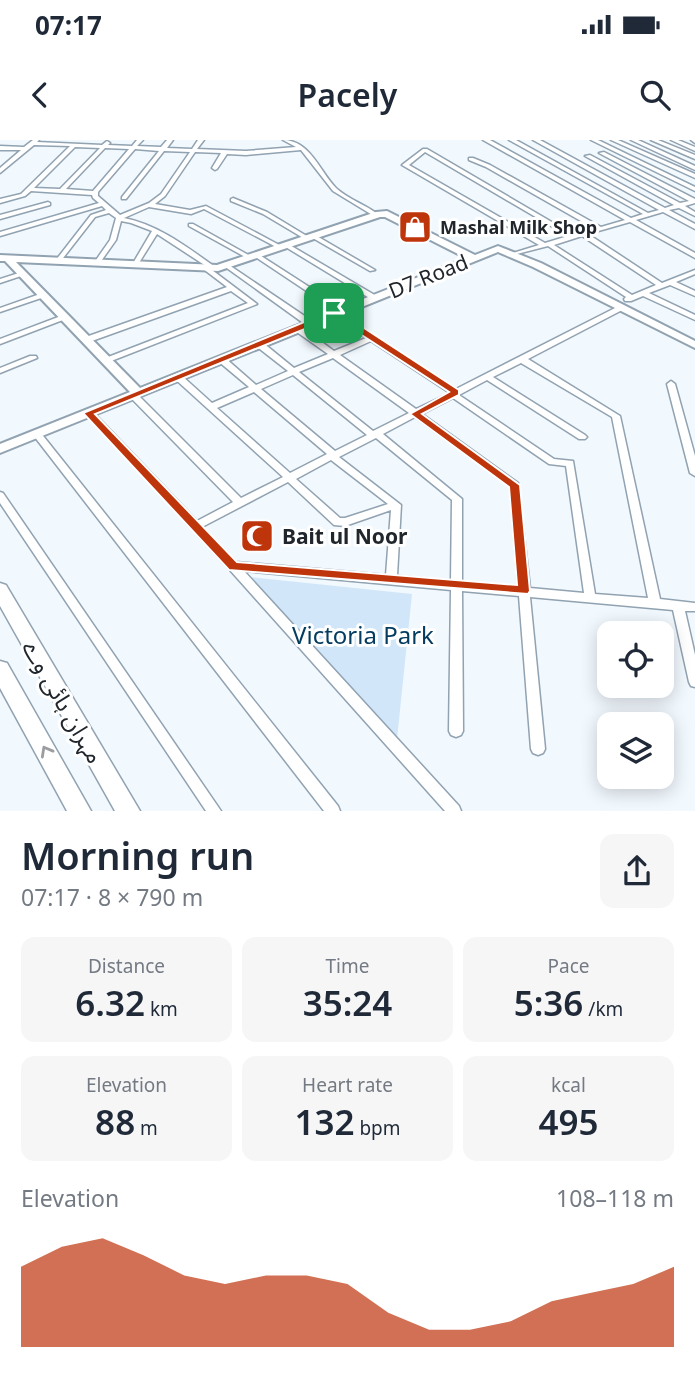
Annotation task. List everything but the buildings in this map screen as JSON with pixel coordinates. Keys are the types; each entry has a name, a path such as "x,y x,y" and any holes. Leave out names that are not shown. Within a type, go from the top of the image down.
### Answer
{"main road":[{"name":"مہران ہائی وے","path":"0,590 128,811"},
{"name":"مہران ہائی وے","path":"0,669 79,811"}],"street":[{"path":"61,191 110,140"},
{"path":"95,193 140,140"},
{"path":"124,198 170,140"},
{"path":"97,263 113,240 119,219 163,195 201,140"},
{"path":"286,140 302,148 335,190 376,215"},
{"path":"486,140 695,256"},
{"path":"512,140 648,215"},
{"path":"536,140 695,227"},
{"path":"594,140 695,188"},
{"path":"614,140 695,176"},
{"path":"634,140 695,168"},
{"path":"654,140 695,157"},
{"path":"674,140 695,149"},
{"path":"0,171 35,141 246,153 302,148"},
{"path":"0,201 23,195 74,145"},
{"path":"0,148 26,149"},
{"path":"573,237 425,150 405,164 547,244 631,297"},
{"path":"215,168 225,152"},
{"path":"602,153 694,201"},
{"path":"588,156 695,214"},
{"path":"471,159 600,229"},
{"path":"29,189 95,193"},
{"path":"95,193 95,197 119,219 136,221 155,231 209,268 253,304 106,361"},
{"path":"233,200 265,213 372,270"},
{"path":"515,254 694,201"},
{"path":"0,217 48,204"},
{"path":"0,234 103,204"},
{"path":"149,205 191,212 204,206 374,297"},
{"path":"58,261 93,216 111,210"},
{"path":"4,258 209,268 226,265 376,215 387,214 473,258"},
{"path":"191,225 253,256 338,312 552,462 570,463 590,597"},
{"path":"135,265 155,231"},
{"path":"583,234 661,285"},
{"name":"D7 Road","path":"0,449 498,249 515,254 695,345"},
{"path":"4,258 86,340 240,503"},
{"path":"226,265 309,323"},
{"path":"195,526 521,359 631,297 695,272"},
{"path":"0,281 22,274"},
{"path":"670,282 695,293"},
{"path":"86,340 232,288"},
{"path":"643,293 695,318"},
{"path":"0,310 43,296"},
{"path":"0,342 64,318"},
{"path":"297,328 514,485 538,749"},
{"path":"211,407 372,338"},
{"path":"259,344 457,499 456,731"},
{"path":"0,371 33,358"},
{"path":"222,359 333,455 396,505"},
{"path":"521,359 616,416 655,603"},
{"path":"487,376 582,437"},
{"path":"178,377 341,523 396,505"},
{"path":"671,384 695,473"},
{"path":"89,413 233,566 454,811"},
{"path":"37,434 333,811"},
{"path":"0,495 214,811"},
{"path":"391,579 396,505"},
{"path":"233,566 695,607"},
{"path":"678,606 695,680"}],"green space":[{"name":"Victoria Park","path":"250,577 412,594 397,739"}],"place":[{"name":"Mashal Milk Shop","path":"415,227"},
{"name":"Bait ul Noor","path":"257,536"}],"route":[{"path":"334,313 456,393 415,414 514,485 524,591 233,566 89,413 334,313"}]}
